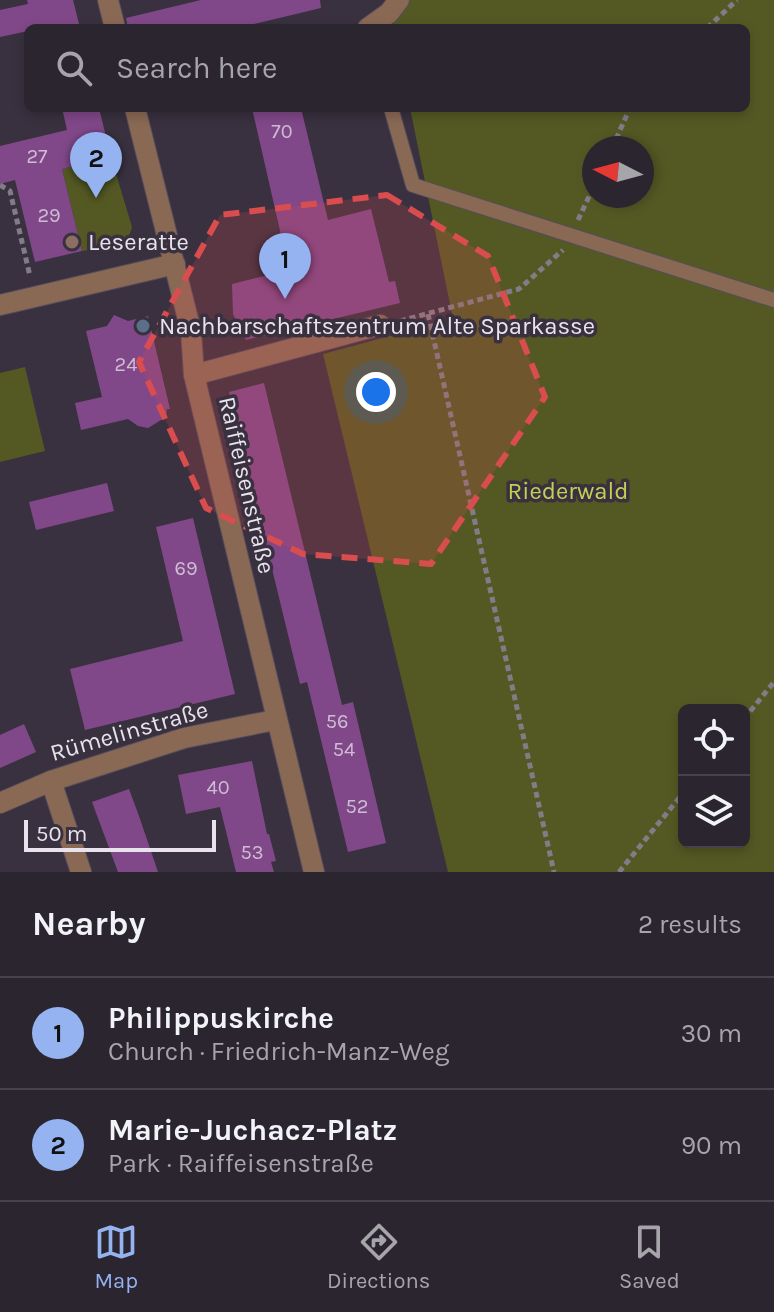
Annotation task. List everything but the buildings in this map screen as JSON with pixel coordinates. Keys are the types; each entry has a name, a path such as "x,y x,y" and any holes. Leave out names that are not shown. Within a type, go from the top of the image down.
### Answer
{"street":[{"path":"108,0 114,24"},
{"path":"374,24 389,13 399,0"},
{"name":"Raiffeisenstraße","path":"136,112 191,331 194,375 314,872"},
{"path":"0,305 175,264"},
{"path":"194,375 380,325"},
{"name":"Rümelinstraße","path":"0,803 51,781 184,738 275,720"},
{"path":"51,781 81,872"}],"lane":[{"path":"392,112 413,185 774,300"}],"path":[{"path":"711,24 737,0"},
{"path":"617,136 628,112"},
{"path":"0,185 10,191 35,297"},
{"path":"380,325 519,289 560,255 584,208"},
{"path":"428,314 554,872"},
{"path":"750,712 774,682"},
{"path":"619,872 678,799"}],"highlighted area":[{"path":"387,195 488,256 545,397 431,564 303,554 206,508 139,362 220,215"}],"green space":[{"name":"Riederwald","path":"395,0 774,0 774,872 448,872 323,354 453,319 411,112 750,112 750,24 393,24 390,5"},
{"path":"111,157 132,227 129,235 119,244 82,251 62,169"},
{"path":"25,367 45,451 0,462 0,373"}],"place":[{"name":"Marie-Juchacz-Platz","path":"96,198"},
{"name":"Leseratte","path":"72,242"},
{"name":"Philippuskirche","path":"285,299"},
{"name":"Nachbarschaftszentrum Alte Sparkasse","path":"143,326"}]}
